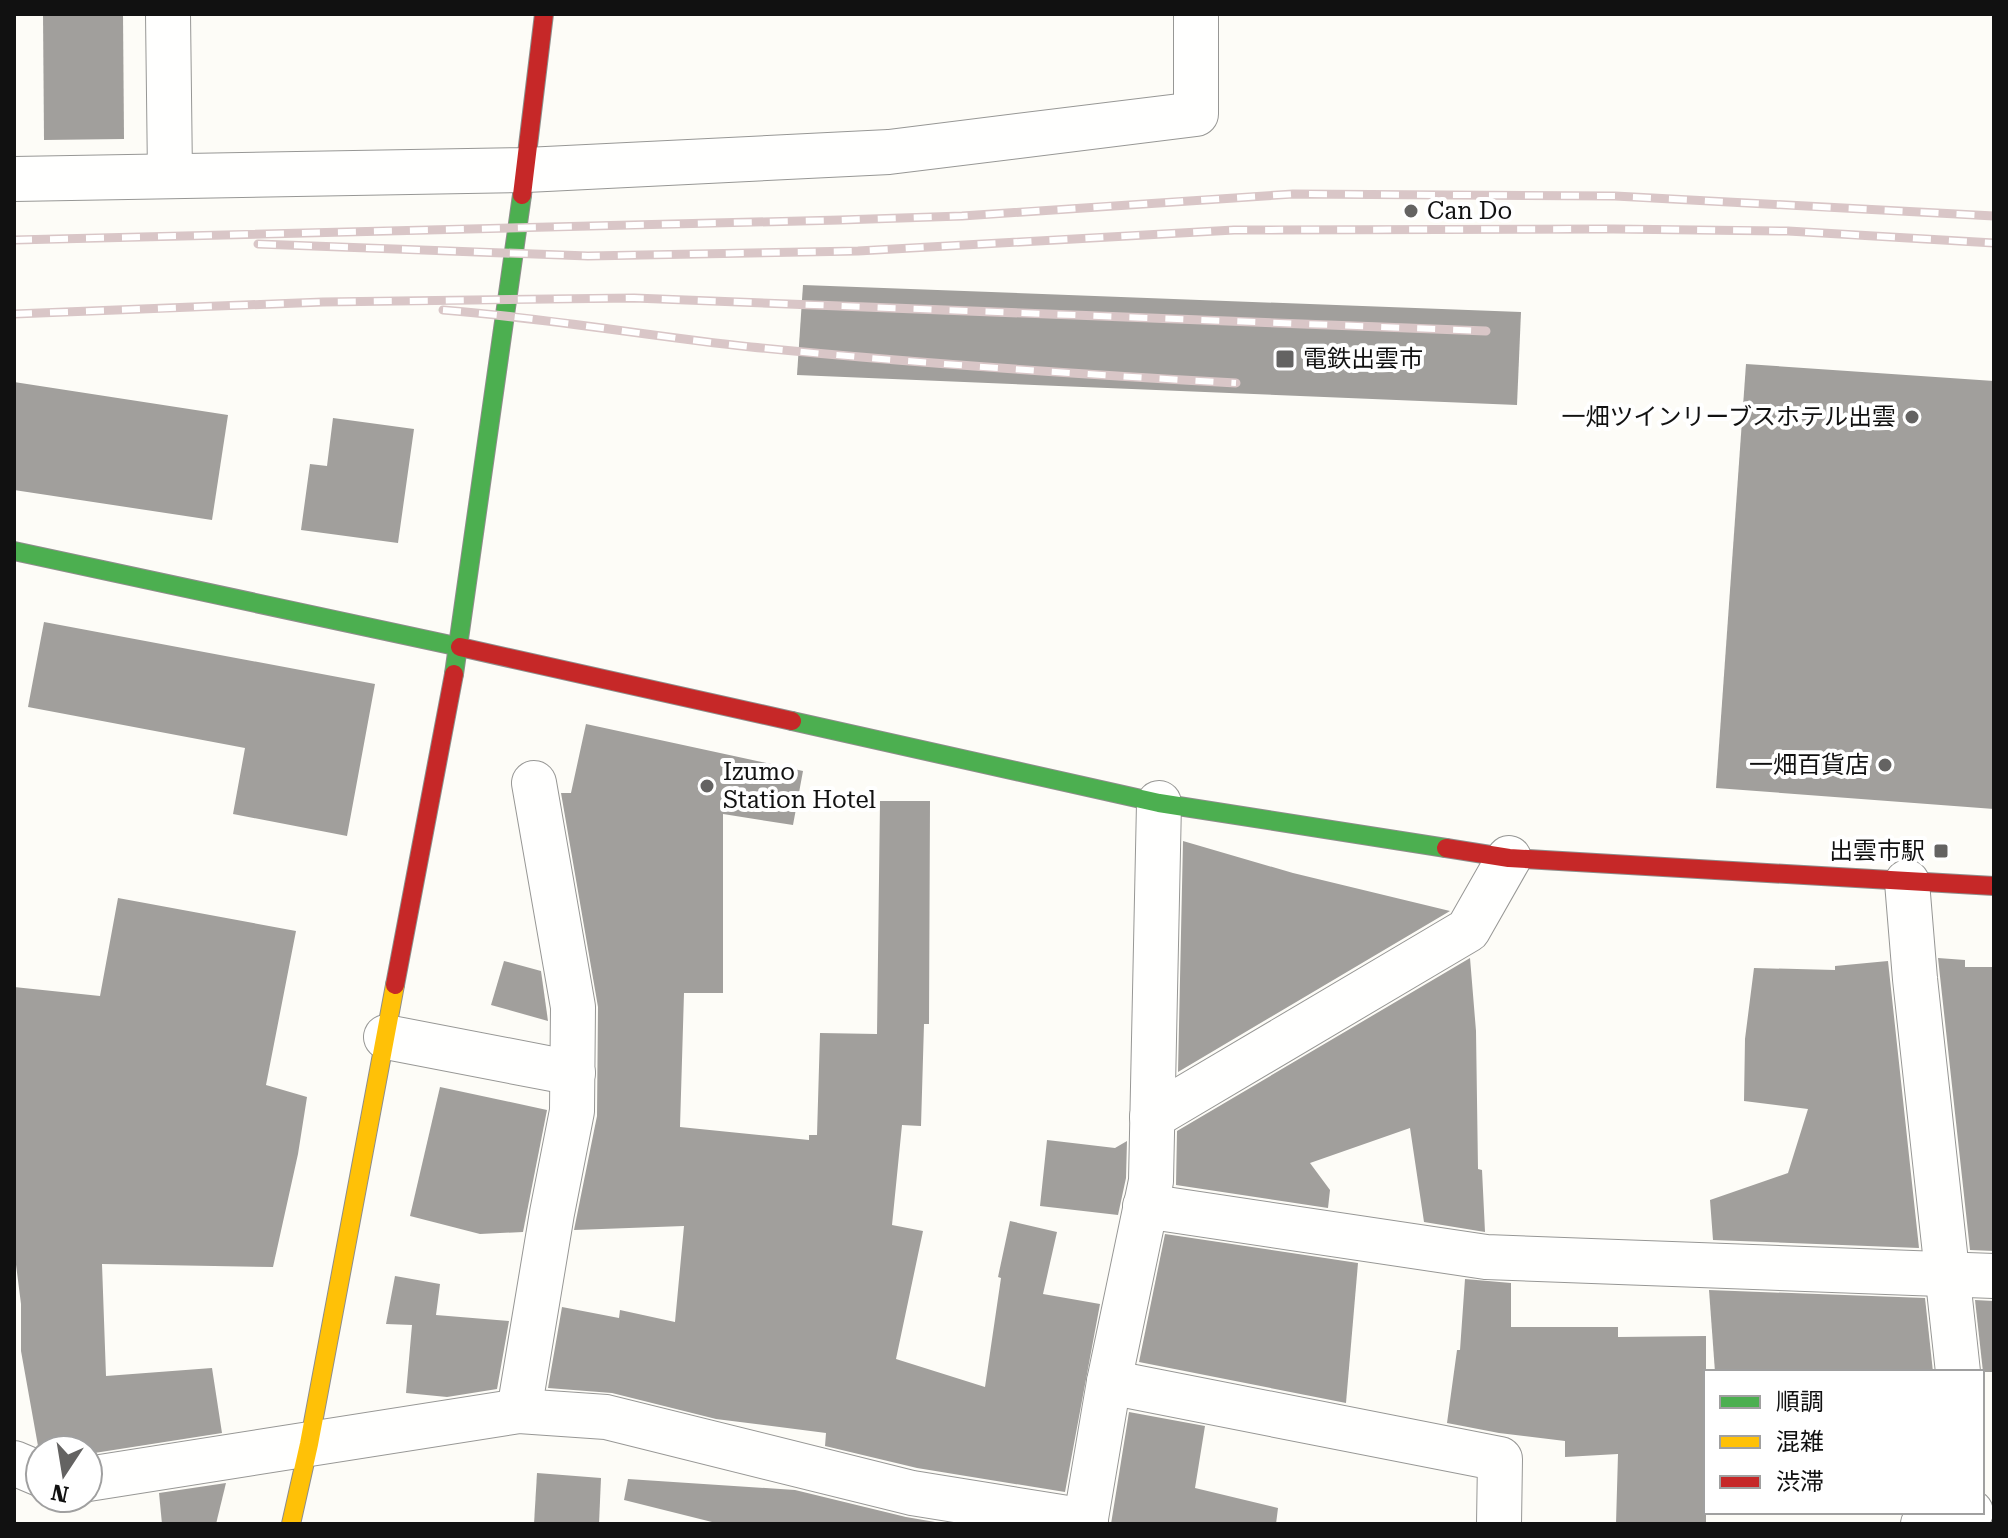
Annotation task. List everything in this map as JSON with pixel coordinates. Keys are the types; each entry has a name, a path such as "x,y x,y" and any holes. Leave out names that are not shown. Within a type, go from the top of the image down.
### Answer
{"street":[{"path":"168,14 170,176"},
{"path":"291,1524 309,1444 459,647 526,170 544,14"},
{"path":"14,179 526,170 889,152 1196,114 1196,14"},
{"path":"14,551 1159,803 1509,858 1994,886"},
{"path":"519,1411 572,1111 573,1073 573,1007 534,783"},
{"path":"104,1476 519,1411 606,1417 912,1493 1086,1522 1109,1382 1151,1181 1159,803"},
{"path":"1152,1117 1468,930 1509,858"},
{"path":"1907,882 1958,1370"},
{"path":"386,1037 573,1073"},
{"path":"1145,1206 1486,1257 1994,1276"},
{"path":"1109,1382 1500,1459 1499,1524"},
{"path":"1923,1524 1965,1514"}],"building":[{"path":"43,14 123,14 124,139 44,140"},
{"path":"803,285 1521,312 1517,405 797,375"},
{"path":"1746,364 1994,381 1994,809 1716,788"},
{"path":"14,382 228,415 212,520 14,490"},
{"path":"333,418 414,429 398,543 301,530 310,464 327,466"},
{"path":"44,622 375,684 347,836 233,814 245,748 28,707"},
{"path":"586,724 803,771 793,825 723,814 723,993 684,993 680,1127 809,1140 809,1135 817,1135 820,1033 877,1034 880,801 930,801 929,1024 924,1024 921,1126 902,1125 892,1225 923,1231 896,1359 985,1387 1001,1278 998,1277 1010,1221 1057,1232 1043,1294 1100,1304 1065,1492 917,1468 825,1446 826,1433 716,1419 612,1393 548,1388 562,1307 619,1318 620,1310 675,1322 684,1226 574,1230 597,1116 598,1007 561,793 571,793"},
{"path":"1183,841 1293,873 1450,911 1178,1072"},
{"path":"118,898 296,931 266,1085 307,1097 273,1267 102,1264 106,1376 212,1368 222,1433 104,1451 104,1434 36,1434 21,1351 21,1304 14,1249 14,987 100,996"},
{"path":"1470,958 1476,1031 1478,1169 1482,1170 1485,1232 1424,1222 1410,1128 1310,1163 1330,1190 1328,1208 1176,1185 1177,1131"},
{"path":"1938,958 1965,960 1965,967 1994,967 1994,1251 1970,1250"},
{"path":"504,961 541,971 548,1021 491,1005"},
{"path":"1888,961 1919,1248 1713,1240 1710,1200 1788,1173 1808,1109 1744,1101 1745,1039 1754,968 1835,970 1835,966"},
{"path":"440,1087 547,1110 523,1232 480,1234 410,1216"},
{"path":"1047,1140 1115,1148 1127,1141 1126,1178 1118,1215 1040,1206"},
{"path":"1165,1234 1358,1263 1346,1403 1139,1362"},
{"path":"395,1276 440,1284 436,1315 509,1321 497,1389 447,1397 406,1393 412,1325 386,1324"},
{"path":"1465,1279 1511,1283 1511,1327 1618,1327 1618,1337 1706,1336 1706,1524 1616,1524 1618,1454 1565,1457 1565,1441 1447,1423 1457,1350 1460,1350"},
{"path":"1709,1290 1925,1298 1933,1370 1715,1370"},
{"path":"1975,1300 1994,1301 1994,1372 1983,1370"},
{"path":"1129,1412 1205,1426 1195,1488 1278,1508 1276,1524 1111,1524"},
{"path":"537,1473 601,1478 599,1524 534,1524"},
{"path":"628,1479 795,1490 947,1524 720,1524 624,1500"},
{"path":"226,1483 216,1524 162,1524 159,1493"}],"railway":[{"path":"14,240 962,216 1293,194 1615,196 1994,216"},
{"path":"258,244 588,256 858,251 1234,230 1613,229 1788,231 1994,243"},
{"path":"14,314 323,302 634,298 1486,331"},
{"path":"443,310 811,353 1236,383"}],"traffic: fast":[{"path":"454,674 522,195"},
{"path":"14,551 460,647"},
{"path":"792,721 1159,803 1446,848"}],"traffic: slow":[{"path":"291,1524 309,1444 395,985"}],"traffic: jam":[{"path":"522,195 544,14"},
{"path":"460,647 792,721"},
{"path":"395,985 454,674"},
{"path":"1446,848 1509,858 1994,886"}],"place":[{"name":"Can Do","path":"1411,211"},
{"name":"電鉄出雲市","path":"1285,359"},
{"name":"一畑ツインリーブスホテル出雲","path":"1912,417"},
{"name":"一畑百貨店","path":"1885,765"},
{"name":"Izumo Station Hotel","path":"707,786"},
{"name":"出雲市駅","path":"1941,851"}]}
